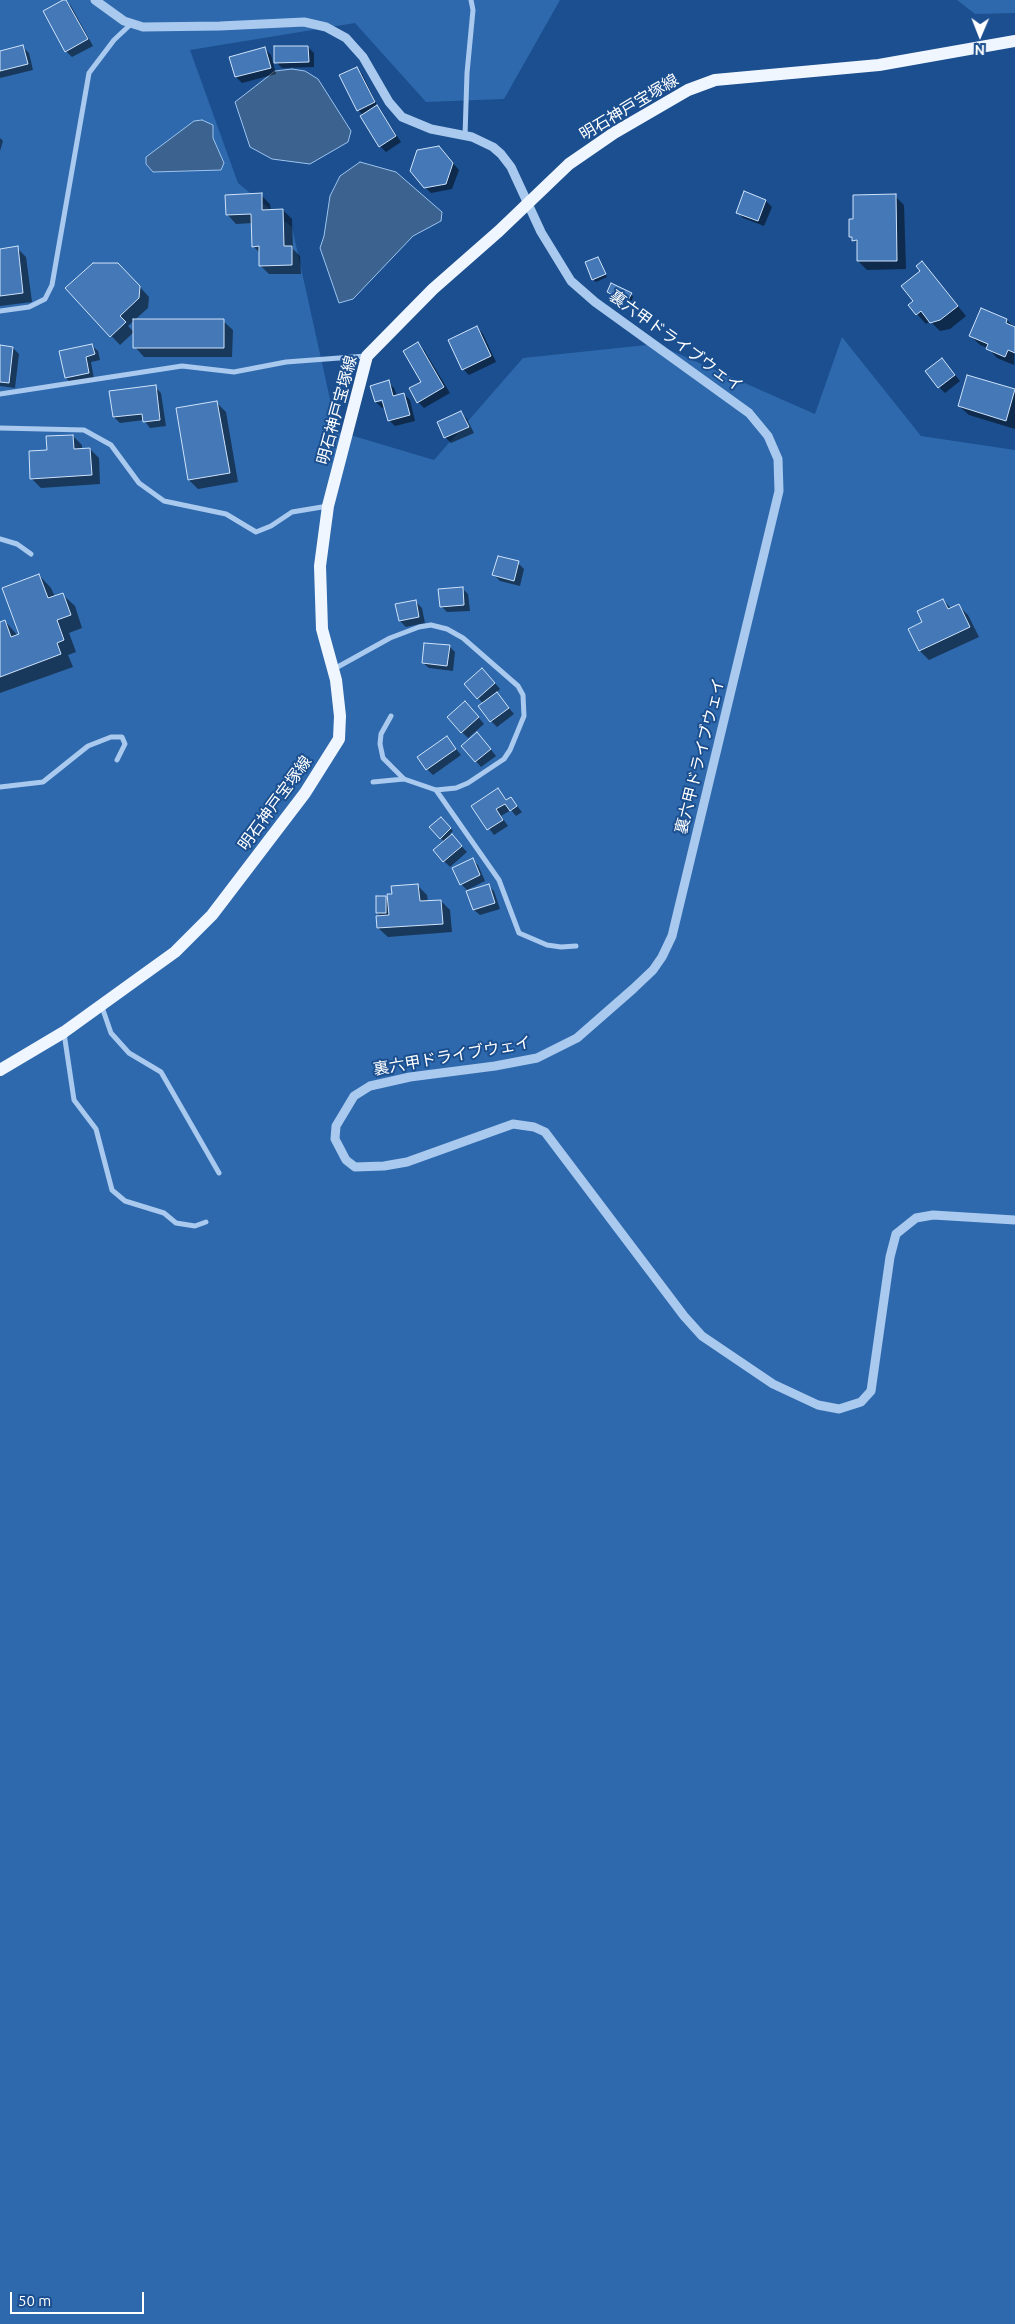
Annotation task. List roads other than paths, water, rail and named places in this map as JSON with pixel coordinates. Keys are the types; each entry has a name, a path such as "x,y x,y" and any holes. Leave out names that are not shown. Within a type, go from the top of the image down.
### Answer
{"main road":[{"name":"明石神戸宝塚線","path":"0,1070 64,1032 175,952 212,914 305,793 339,739 340,716 333,670 322,630 320,566 328,506 367,356 434,289 569,164 614,133 700,84 715,80 880,65 1015,41"}],"street":[{"path":"95,0 131,24 154,28 304,22 326,27 340,34 354,46 389,102 402,117 431,129 486,142 501,154 511,167 526,204"},
{"path":"464,136 473,10 471,0"},
{"path":"0,311 29,307 45,299 52,285 88,73 114,40 131,24"},
{"name":"裏六甲ドライブウェイ","path":"526,204 571,281 595,302 750,413 768,436 778,459 779,491 672,936 662,957 640,983 577,1038 537,1058 495,1066 410,1077 370,1086 354,1096 336,1126 335,1139 346,1160 355,1167 384,1166 408,1162 513,1124 534,1127 545,1132 684,1316 702,1336 773,1384 818,1405 839,1410 860,1402 872,1391 889,1266 896,1234 916,1218 933,1215 1015,1220"},
{"path":"0,394 182,366 234,372 286,362 367,356"},
{"path":"0,428 84,430 111,445 139,483 164,501 226,514 256,532 271,526 292,512 328,506"},
{"path":"0,539 17,544 31,554"},
{"path":"333,670 390,638 418,627 431,626 447,629 463,638 518,686 523,695 524,716 516,739 504,759 456,788 436,790 404,779 373,782"},
{"path":"391,716 381,734 380,744 383,758 404,779"},
{"path":"0,787 43,782 88,746 111,737 122,737 125,744 117,760"},
{"path":"436,790 499,880 520,933 547,945 561,947 576,946"},
{"path":"102,1006 111,1033 129,1053 161,1072 219,1173"},
{"path":"64,1032 74,1100 96,1129 112,1190 125,1202 164,1212 176,1223 195,1226 206,1222"}]}
